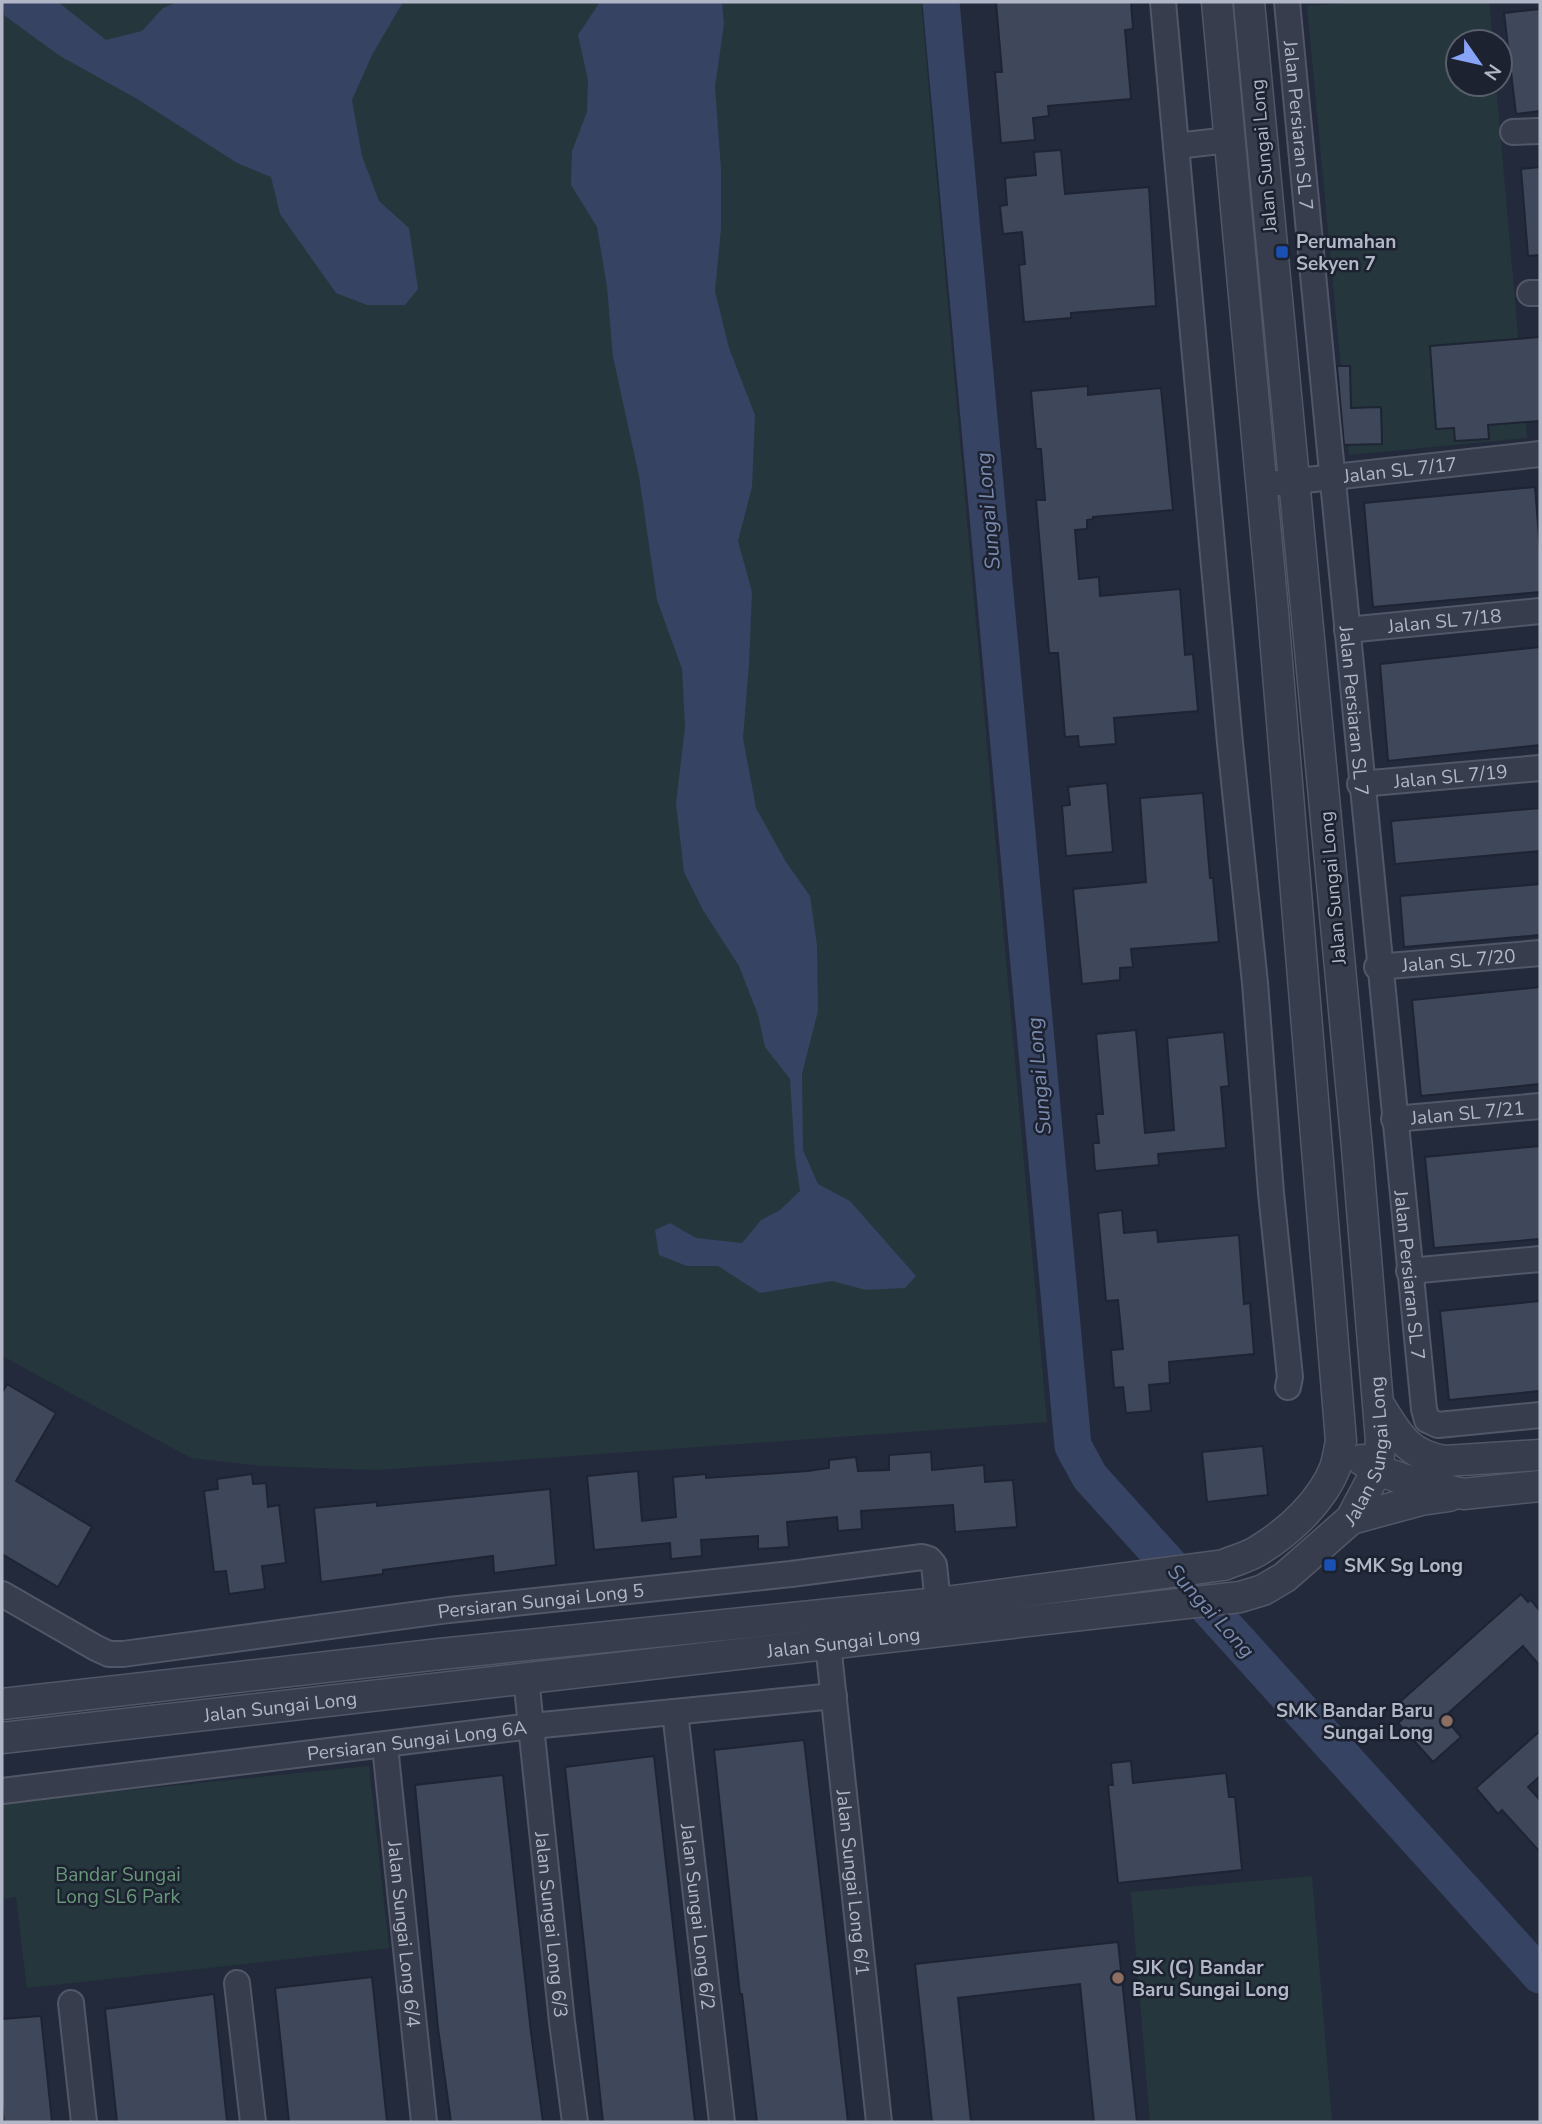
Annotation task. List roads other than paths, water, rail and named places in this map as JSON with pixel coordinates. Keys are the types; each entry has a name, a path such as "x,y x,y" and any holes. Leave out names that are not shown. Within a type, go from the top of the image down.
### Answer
{"street":[{"path":"1163,2 1230,743 1255,983 1271,1193 1290,1377 1288,1387"},
{"name":"Jalan Sungai Long","path":"2,1704 440,1654 938,1603 1224,1564 1257,1552 1287,1530 1306,1511 1335,1468 1341,1441 1261,485 1217,2"},
{"name":"Jalan Sungai Long","path":"2,1738 1240,1597 1263,1590 1285,1577 1351,1519 1377,1470 1381,1441 1379,1405 1249,2"},
{"name":"Jalan Persiaran SL 7","path":"1287,2 1377,967 1424,1409 1427,1420 1438,1425 1540,1415"},
{"path":"1513,132 1540,131"},
{"path":"1176,146 1229,140"},
{"name":"Jalan SL 7/17","path":"1261,485 1540,454"},
{"name":"Jalan SL 7/18","path":"1347,630 1540,611"},
{"name":"Jalan SL 7/19","path":"1360,784 1540,768"},
{"name":"Jalan SL 7/20","path":"1377,967 1540,953"},
{"name":"Jalan SL 7/21","path":"1394,1119 1540,1106"},
{"path":"1409,1271 1540,1259"},
{"path":"1379,1405 1401,1439 1423,1456 1445,1461 1540,1455"},
{"path":"1341,1441 1377,1470 1464,1494"},
{"path":"1351,1519 1421,1500 1540,1486"},
{"name":"Persiaran Sungai Long 5","path":"2,1594 109,1654 449,1610 791,1574 922,1557 929,1559 934,1565 938,1603"},
{"name":"Jalan Sungai Long 6/1","path":"828,1644 879,2122"},
{"name":"Jalan Sungai Long 6/3","path":"526,1678 575,2122"},
{"name":"Persiaran Sungai Long 6A","path":"2,1791 532,1727 834,1696"},
{"name":"Jalan Sungai Long 6/2","path":"675,1712 722,2122"},
{"name":"Jalan Sungai Long 6/4","path":"385,1746 424,2122"},
{"path":"237,1983 253,2122"},
{"path":"71,2003 84,2122"}],"water":[{"path":"2,2 58,2 106,40 142,31 163,8 177,2 403,2 372,55 352,100 362,156 379,201 409,228 418,289 405,305 367,305 336,293 280,214 271,177 237,163 139,100 60,56 5,16"},
{"path":"600,2 722,2 724,24 715,87 721,169 721,229 715,291 729,348 755,415 752,487 738,541 752,592 743,738 756,808 786,862 810,896 817,945 818,1011 802,1074 803,1150 818,1184 850,1201 916,1276 905,1288 866,1290 832,1281 760,1293 718,1266 687,1266 659,1255 655,1230 670,1223 696,1238 742,1243 761,1220 780,1210 800,1191 790,1079 765,1047 758,1015 739,966 703,910 684,872 676,803 685,727 682,669 657,600 639,476 613,357 607,287 597,227 571,185 572,151 587,112 588,80 578,35"}],"waterway":[{"name":"Sungai Long","path":"941,2 1073,1446 1090,1477 1540,1975"}],"place":[{"name":"Perumahan Sekyen 7","path":"1282,252"},
{"name":"SMK Sg Long","path":"1330,1565"},
{"name":"SMK Bandar Baru Sungai Long","path":"1447,1721"},
{"name":"SJK (C) Bandar Baru Sungai Long","path":"1118,1978"}],"park label":[{"name":"Bandar Sungai Long SL6 Park","path":"118,1885"}]}
